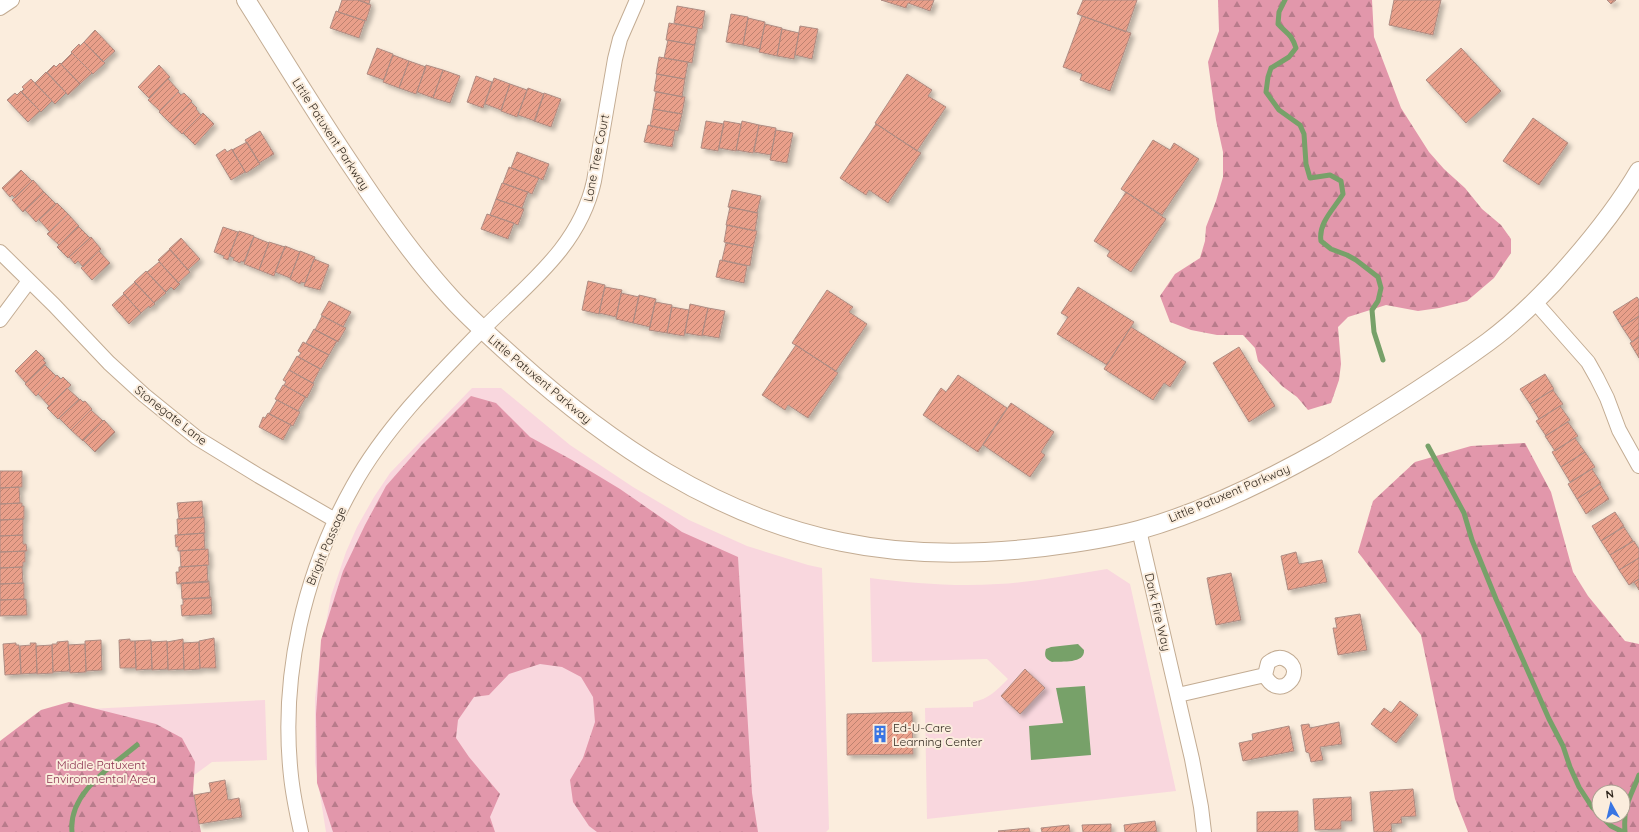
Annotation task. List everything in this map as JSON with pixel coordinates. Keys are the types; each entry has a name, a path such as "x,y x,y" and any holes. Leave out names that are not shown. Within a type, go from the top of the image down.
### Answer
{"street":[{"path":"0,8 12,0"},
{"name":"Little Patuxent Parkway","path":"246,0 338,146 378,206 414,254 450,297 482,330 548,388 591,423 629,450 700,492 744,512 790,528 841,542 909,552 957,554 1004,552 1073,543 1139,530 1197,510 1249,488 1292,467 1338,440 1485,345 1535,302 1574,260 1605,224 1639,171"},
{"name":"Lone Tree Court","path":"482,330 554,260 571,237 582,218 590,198 594,181 615,59 620,39 637,0"},
{"name":"Stonegate Lane","path":"0,252 109,363 144,395 197,438 335,520"},
{"path":"0,320 30,281"},
{"path":"1535,302 1575,347 1598,378 1619,430 1639,466"},
{"name":"Bright Passage","path":"301,832 290,776 289,710 292,670 298,630 307,593 319,557 353,484 375,452 426,389 482,330"},
{"name":"Dark Fire Way","path":"1139,530 1178,695 1197,786 1204,832"},
{"path":"1178,695 1265,675"}],"green space":[{"path":"1218,0 1372,0 1374,37 1401,108 1429,152 1444,169 1465,188 1482,209 1501,225 1511,239 1511,253 1494,278 1467,301 1439,308 1418,311 1386,305 1348,317 1338,327 1341,364 1339,380 1331,403 1308,410 1297,397 1282,386 1258,361 1255,348 1243,335 1217,335 1191,330 1170,322 1160,296 1175,274 1200,258 1205,241 1206,227 1223,177 1223,152 1216,120 1208,62 1219,31"},
{"path":"472,388 501,388 570,445 633,487 689,520 747,546 822,568 829,829 826,832 326,832 315,763 315,698 321,649 331,596 346,552 357,527 390,473"},
{"path":"471,396 496,403 530,437 620,489 682,532 738,557 752,793 758,832 597,832 589,826 573,802 570,780 583,758 595,722 593,697 581,677 562,667 540,664 509,674 489,695 474,697 458,720 456,738 469,757 500,794 490,817 495,832 333,832 317,783 316,714 321,640 343,571 386,486 422,445"},
{"path":"1525,443 1551,492 1573,572 1588,596 1625,641 1639,644 1639,832 1468,832 1455,799 1421,635 1358,552 1373,501 1415,462 1471,446"},
{"path":"1107,569 1130,584 1176,791 927,819 925,708 973,707 973,702 984,699 1008,679 987,659 872,662 870,578 934,584 982,585 1039,580"},
{"name":"Middle Patuxent Environmental Area","path":"265,700 267,760 212,762 133,820 0,832 0,774 89,709"},
{"name":"Middle Patuxent Environmental Area","path":"69,702 156,724 182,738 195,762 193,792 201,832 0,832 0,741 41,710"}],"shaded area":[{"path":"1078,644 1084,650 1081,658 1077,660 1052,662 1046,657 1046,649 1051,647"},
{"path":"1085,686 1091,755 1031,760 1029,726 1063,723 1056,688"}],"building":[{"path":"342,0 358,0 371,5 366,21 338,12"},
{"path":"358,0 370,0 369,4"},
{"path":"881,0 934,0 930,11 908,3 906,8"},
{"path":"1083,0 1137,0 1126,32 1077,14"},
{"path":"1394,0 1441,0 1433,35 1389,25"},
{"path":"1607,0 1616,0 1611,4"},
{"path":"677,6 705,11 702,29 674,23"},
{"path":"336,11 365,21 359,38 330,28"},
{"path":"731,14 748,17 743,45 726,42"},
{"path":"1082,16 1131,33 1110,91 1080,80 1082,74 1063,67"},
{"path":"748,18 765,22 760,49 743,45"},
{"path":"669,23 698,28 695,45 666,40"},
{"path":"765,24 782,28 777,56 759,52"},
{"path":"800,26 818,29 812,59 795,55"},
{"path":"782,29 799,33 794,59 777,56"},
{"path":"95,30 115,51 103,62 84,42"},
{"path":"668,40 695,45 692,63 664,58"},
{"path":"84,42 105,63 93,74 71,52 79,44 80,46"},
{"path":"377,48 393,54 384,80 367,74"},
{"path":"1461,48 1501,91 1466,123 1426,80"},
{"path":"72,53 92,73 80,84 61,64"},
{"path":"393,55 409,61 399,88 383,82"},
{"path":"659,57 688,62 685,79 656,74"},
{"path":"409,61 426,67 416,94 399,88"},
{"path":"60,63 80,84 68,95 47,72 54,65 56,67"},
{"path":"159,65 170,77 149,98 138,87"},
{"path":"426,65 443,70 433,98 417,92"},
{"path":"443,70 460,76 450,103 433,98"},
{"path":"46,72 66,93 55,104 35,83"},
{"path":"657,74 685,79 682,97 654,91"},
{"path":"907,74 932,90 928,96 946,107 917,151 875,123"},
{"path":"476,76 492,82 483,108 467,102"},
{"path":"494,78 510,84 501,110 485,104"},
{"path":"31,79 52,101 41,112 21,92 24,89 22,87"},
{"path":"168,79 179,91 160,111 148,100"},
{"path":"510,84 527,90 517,117 501,111"},
{"path":"528,88 544,94 535,121 518,115"},
{"path":"21,91 40,111 28,122 7,100 15,93 17,95"},
{"path":"178,92 181,95 184,93 192,101 170,123 159,112"},
{"path":"656,92 685,97 682,114 653,109"},
{"path":"544,93 561,99 551,127 534,121"},
{"path":"191,102 201,115 182,134 170,123"},
{"path":"653,109 682,114 678,131 650,126"},
{"path":"203,113 214,124 195,145 183,133"},
{"path":"1533,118 1568,143 1539,185 1503,161"},
{"path":"706,121 724,124 718,151 701,148"},
{"path":"724,121 741,124 736,151 719,148"},
{"path":"742,121 759,125 753,153 736,150"},
{"path":"876,124 921,153 888,203 869,190 866,195 840,178"},
{"path":"648,125 675,131 672,147 644,142"},
{"path":"759,125 776,128 771,155 754,152"},
{"path":"776,130 793,133 787,163 770,160"},
{"path":"260,131 274,154 259,163 245,140"},
{"path":"1153,140 1170,150 1174,143 1199,159 1162,215 1121,189"},
{"path":"247,142 260,164 246,173 232,150"},
{"path":"225,149 227,152 232,149 245,172 231,180 216,155"},
{"path":"517,152 549,164 543,180 511,168"},
{"path":"509,167 539,178 532,194 503,183"},
{"path":"21,170 32,181 15,198 12,195 10,197 2,188"},
{"path":"33,180 44,192 23,212 12,200"},
{"path":"502,183 528,192 522,208 496,199"},
{"path":"732,190 761,196 757,213 728,207"},
{"path":"44,192 56,204 36,222 25,210"},
{"path":"1126,192 1166,219 1131,272 1107,256 1110,251 1094,241"},
{"path":"496,199 524,209 518,225 490,215"},
{"path":"57,203 68,214 50,232 39,220"},
{"path":"730,207 758,213 755,231 726,225"},
{"path":"68,214 79,226 59,245 47,234"},
{"path":"487,214 514,223 508,239 481,229"},
{"path":"727,225 757,231 753,248 724,242"},
{"path":"78,226 90,238 68,258 57,247"},
{"path":"223,227 238,232 228,260 223,258 224,256 214,252"},
{"path":"239,231 254,236 244,262 241,261 240,263 233,260 234,258 229,256"},
{"path":"91,237 101,249 83,267 78,261 75,264 69,257"},
{"path":"254,237 269,243 259,270 244,264"},
{"path":"181,238 200,259 188,270 169,249"},
{"path":"269,242 285,247 274,276 259,270"},
{"path":"726,243 753,248 750,266 722,260"},
{"path":"285,246 300,252 290,278 275,272"},
{"path":"170,249 190,272 178,283 158,260"},
{"path":"99,251 110,263 92,280 81,268"},
{"path":"300,251 315,257 305,283 301,282 300,284 290,279"},
{"path":"314,259 329,265 320,290 304,286"},
{"path":"720,260 747,266 744,283 716,277"},
{"path":"159,262 180,284 174,290 171,287 166,292 147,272"},
{"path":"146,271 166,293 154,303 134,282"},
{"path":"588,281 605,285 599,314 582,310"},
{"path":"135,282 155,304 150,308 149,306 141,313 123,293"},
{"path":"605,287 622,290 616,317 599,313"},
{"path":"1078,287 1134,322 1107,365 1057,334 1068,317 1061,313"},
{"path":"827,290 853,307 849,312 867,324 836,371 792,343"},
{"path":"621,293 639,297 633,323 616,319"},
{"path":"124,294 141,313 129,324 112,305"},
{"path":"639,295 656,299 650,327 633,323"},
{"path":"1637,297 1639,300 1639,316 1622,327 1613,312"},
{"path":"329,301 351,312 343,327 321,315"},
{"path":"655,302 672,305 667,333 649,330"},
{"path":"690,304 708,308 702,336 685,333"},
{"path":"672,307 689,310 684,336 667,333"},
{"path":"708,308 725,311 719,338 702,335"},
{"path":"322,316 346,328 338,342 315,330"},
{"path":"1639,316 1639,337 1632,342 1622,327"},
{"path":"1131,327 1186,362 1170,387 1164,383 1153,400 1104,369"},
{"path":"314,329 337,341 329,355 306,343"},
{"path":"1639,337 1639,358 1630,343"},
{"path":"303,342 329,355 321,369 298,357 301,353 298,351"},
{"path":"796,345 838,373 808,418 788,405 785,410 762,395"},
{"path":"1239,347 1275,406 1249,422 1213,363"},
{"path":"36,350 45,359 43,360 46,363 26,383 15,371"},
{"path":"297,356 320,369 313,383 289,370"},
{"path":"45,365 56,376 36,396 25,384"},
{"path":"289,370 314,384 307,398 284,385 286,382 283,380"},
{"path":"1545,374 1554,389 1530,404 1520,389"},
{"path":"57,375 61,379 63,377 71,385 49,406 38,394"},
{"path":"958,375 1007,408 978,452 923,415 941,388 946,392"},
{"path":"283,385 306,397 298,411 275,399"},
{"path":"67,388 79,399 58,419 47,408"},
{"path":"1553,390 1563,404 1539,419 1530,404"},
{"path":"80,399 83,402 85,401 92,409 71,430 59,418"},
{"path":"277,400 300,412 293,426 269,414"},
{"path":"1011,403 1054,432 1041,452 1045,455 1030,477 983,445"},
{"path":"1560,406 1570,420 1546,436 1536,421"},
{"path":"91,410 103,421 83,441 71,430"},
{"path":"268,413 291,425 283,440 259,427 263,417 265,418"},
{"path":"104,420 115,432 95,452 83,440"},
{"path":"1568,422 1578,436 1555,451 1545,436"},
{"path":"1575,438 1585,452 1561,467 1552,452"},
{"path":"1585,452 1595,467 1570,482 1561,467"},
{"path":"1592,469 1601,483 1577,499 1568,484"},
{"path":"0,471 22,471 22,487 0,488"},
{"path":"1600,484 1609,499 1586,514 1577,499"},
{"path":"19,487 20,503 0,504 0,488"},
{"path":"202,501 203,517 179,519 177,503"},
{"path":"22,503 22,506 24,506 24,519 0,520 0,504"},
{"path":"1615,512 1624,526 1601,541 1592,526"},
{"path":"204,517 205,533 178,535 177,519"},
{"path":"23,519 23,535 0,536 0,520"},
{"path":"1624,527 1633,541 1610,555 1601,541"},
{"path":"204,533 205,549 178,551 178,546 176,547 175,535"},
{"path":"23,535 23,544 26,544 27,551 0,552 0,536"},
{"path":"1634,541 1639,549 1639,558 1619,570 1610,555"},
{"path":"208,549 209,565 181,567 180,551"},
{"path":"25,551 25,562 23,562 23,567 0,568 0,552"},
{"path":"1296,552 1299,564 1322,560 1327,582 1288,590 1281,556"},
{"path":"1639,558 1639,579 1629,585 1619,570"},
{"path":"207,565 208,582 177,584 176,572 179,572 179,567"},
{"path":"22,567 23,583 0,584 0,568"},
{"path":"1231,573 1241,620 1216,625 1207,578"},
{"path":"1639,579 1639,590 1634,582"},
{"path":"209,581 210,598 182,599 181,583"},
{"path":"24,583 24,599 0,600 0,584"},
{"path":"211,597 212,614 182,616 181,605 183,605 183,599"},
{"path":"26,599 27,615 0,616 0,600"},
{"path":"1360,614 1367,650 1338,655 1333,628 1337,628 1335,618"},
{"path":"214,638 216,668 200,668 199,641"},
{"path":"130,639 130,641 135,641 136,668 120,668 119,640"},
{"path":"183,639 184,669 168,670 167,642"},
{"path":"101,640 102,670 86,671 85,641"},
{"path":"151,640 152,669 136,670 135,641"},
{"path":"68,641 70,671 53,672 52,644"},
{"path":"167,641 168,669 152,670 151,642"},
{"path":"199,642 200,669 184,670 183,643"},
{"path":"16,643 16,645 19,645 21,674 5,675 3,644"},
{"path":"30,643 36,643 37,673 21,674 20,646 31,645"},
{"path":"85,644 86,672 70,673 68,645"},
{"path":"52,645 53,673 37,674 36,646"},
{"path":"1025,669 1045,688 1020,714 1001,696"},
{"path":"1400,701 1418,715 1396,743 1371,724 1384,708 1391,713"},
{"name":"Ed-U-Care Learning Center","path":"912,712 913,754 847,755 847,714"},
{"path":"1339,722 1342,744 1320,747 1323,760 1311,762 1309,753 1306,752 1301,725 1309,724 1310,728"},
{"path":"1289,726 1294,751 1243,761 1239,743 1253,740 1252,734"},
{"path":"225,780 228,800 239,798 242,817 199,824 194,795 211,792 209,783"},
{"path":"1413,789 1416,816 1401,817 1402,823 1391,824 1392,832 1374,832 1370,792"},
{"path":"1351,797 1352,821 1341,821 1341,829 1315,830 1313,799"},
{"path":"1298,811 1298,832 1257,832 1257,812"},
{"path":"1155,821 1157,832 1125,832 1124,825"},
{"path":"1111,824 1111,832 1083,832 1082,825"},
{"path":"1069,825 1070,832 1042,832 1041,828"},
{"path":"1029,828 1030,832 998,831"}],"waterway":[{"path":"1285,0 1279,12 1278,24 1290,36 1296,48 1289,57 1271,68 1266,92 1279,110 1300,125 1304,134 1306,164 1310,178 1330,175 1341,181 1343,194 1324,222 1321,241 1331,249 1356,260 1378,277 1381,288 1378,301 1372,310 1374,332 1383,360"},
{"path":"1428,446 1464,513 1472,540 1496,599 1549,719 1563,746 1579,787 1591,805"},
{"path":"72,832 73,818 77,805 84,793 104,772 137,745"},
{"path":"1625,832 1626,808 1639,775"},
{"path":"1609,824 1623,832"}],"place":[{"name":"Ed-U-Care Learning Center","path":"880,734"}]}
